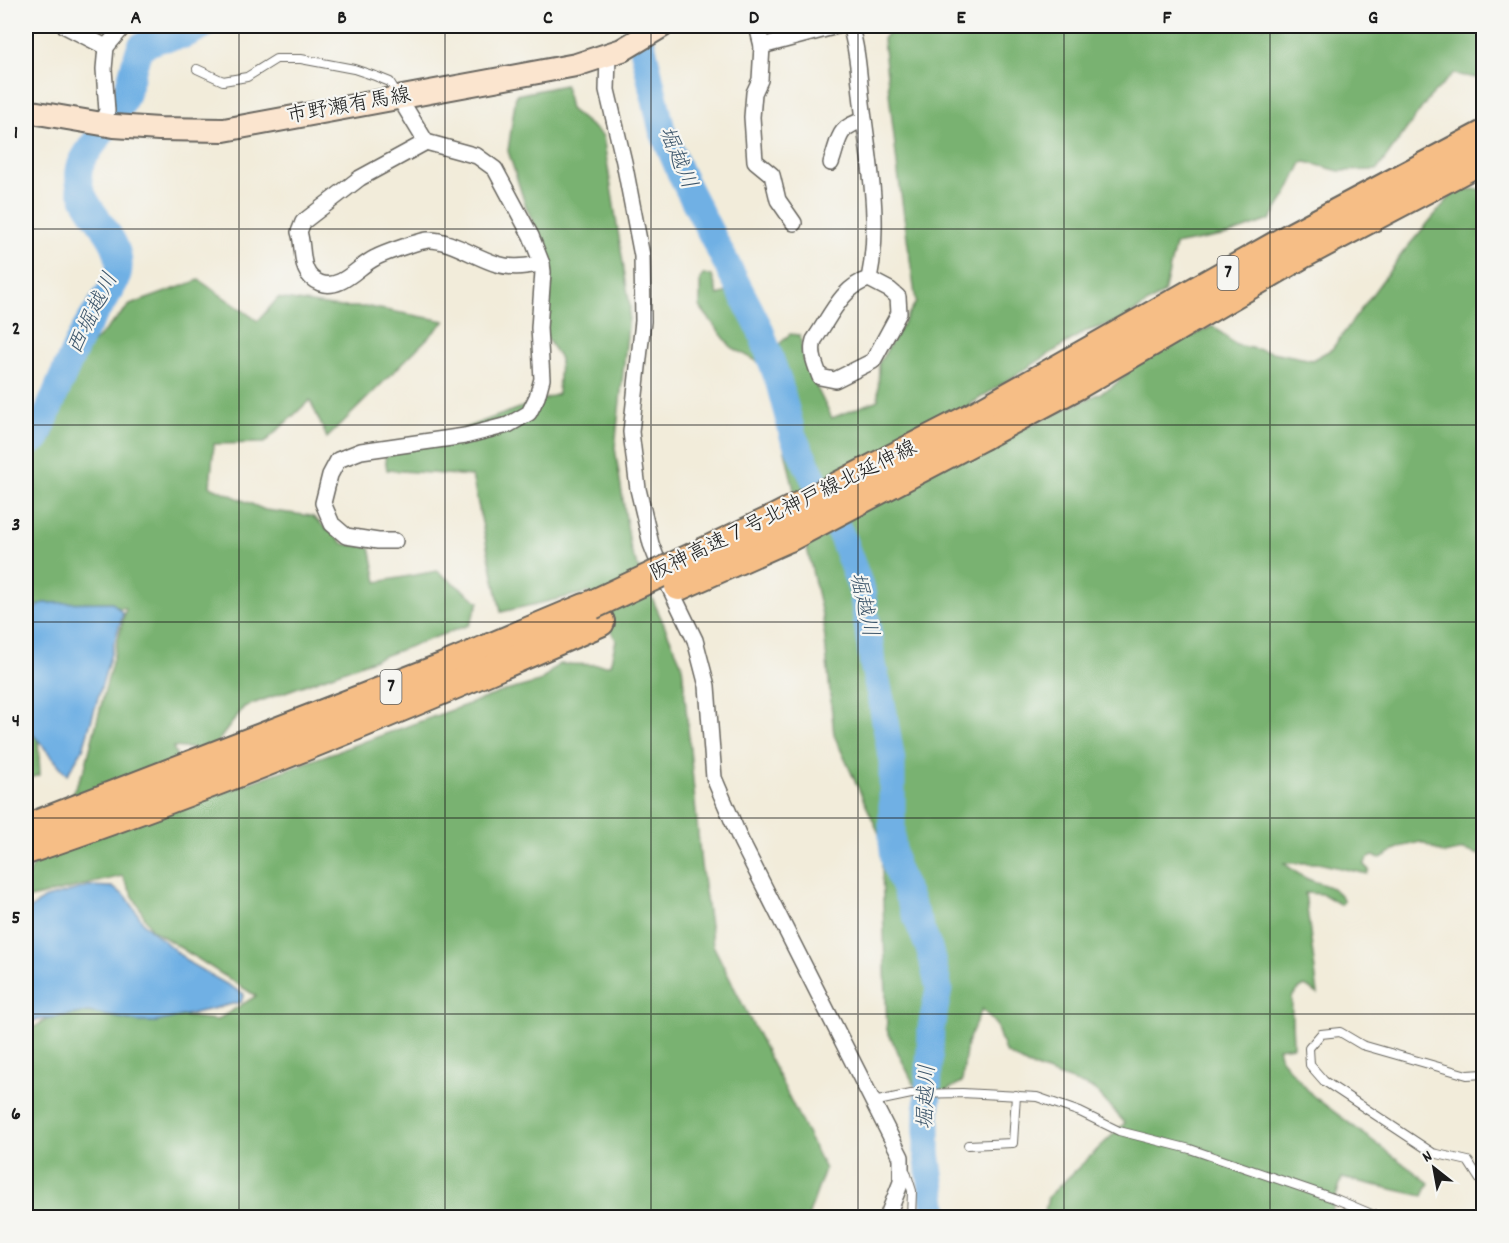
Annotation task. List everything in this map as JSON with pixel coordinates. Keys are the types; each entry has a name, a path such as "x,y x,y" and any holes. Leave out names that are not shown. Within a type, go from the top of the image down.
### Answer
{"highway":[{"name":"7","path":"979,426 1290,238 1484,135"},
{"name":"7","path":"979,426 1077,385 1304,253 1484,158"},
{"name":"阪神高速７号北神戸線北延伸線","path":"194,775 447,666 596,614 777,518 979,426"},
{"name":"7","path":"26,858 99,824 194,775"},
{"name":"7","path":"31,826 194,775"},
{"name":"7","path":"26,850 99,824"}],"main road":[{"name":"市野瀬有馬線","path":"26,111 107,125 224,130 576,65 608,56 651,32"}],"street":[{"path":"65,26 106,47"},
{"path":"107,125 104,69 106,47 124,26"},
{"path":"757,26 762,46 752,117 755,161 772,176 778,200 794,223"},
{"path":"762,46 837,26"},
{"path":"850,26 856,55 874,206 874,236 868,279"},
{"path":"608,56 607,90 642,256 643,321 631,432 638,489 651,544 695,640 707,686 714,778 741,841 901,1156 901,1182 887,1216"},
{"path":"396,541 346,536 332,525 323,503 330,475 338,460 361,452 465,436 507,425 529,413 542,379 539,328 542,264 531,236 495,169 477,156 426,142 400,99"},
{"path":"831,163 843,130 849,125 864,120"},
{"path":"426,142 360,178 303,222 299,232 303,243 306,274 318,283 331,286 375,258 427,240 440,242 498,265 517,267 542,264"},
{"path":"868,279 890,290 898,297 899,313 873,361 835,380 820,377 814,363 812,348 814,340 848,290 857,282 868,279"}],"lane":[{"path":"197,69 223,81 248,77 276,59 301,59 354,69 390,82 400,99"},
{"path":"1484,1074 1467,1075 1362,1045 1340,1032 1322,1034 1309,1048 1310,1065 1324,1081 1433,1153 1468,1161 1484,1186"},
{"path":"873,1102 911,1094 962,1093 1037,1097 1080,1112 1119,1131 1191,1149 1336,1199 1381,1218"},
{"path":"968,1145 1013,1143 1016,1095"},
{"path":"901,1156 912,1191 910,1218"}],"green space":[{"path":"893,26 1483,26 1483,79 1453,74 1429,98 1377,170 1339,171 1306,162 1302,163 1287,194 1270,220 1227,235 1175,245 1164,293 1120,321 1084,332 969,405 1017,432 1111,388 1139,362 1213,326 1236,345 1312,360 1332,349 1404,251 1456,190 1483,189 1483,856 1464,850 1444,854 1421,842 1400,847 1381,858 1373,856 1367,859 1364,865 1369,870 1367,874 1318,863 1284,863 1305,878 1335,890 1344,901 1341,905 1323,894 1305,893 1318,994 1305,986 1293,996 1293,1046 1278,1048 1281,1059 1312,1095 1429,1183 1423,1196 1342,1178 1330,1216 1335,1217 1044,1217 1048,1197 1125,1123 1094,1089 1027,1065 1005,1052 996,1025 982,1009 967,1043 962,1082 923,1103 887,1030 881,838 834,735 823,619 777,415 762,364 731,347 700,307 700,279 704,274 712,276 718,295 734,290 774,349 790,334 800,335 804,362 832,418 878,400 879,363 916,302 883,39"},
{"path":"565,85 570,109 603,136 630,307 615,448 631,551 682,665 701,865 713,945 825,1169 808,1217 26,1217 26,1032 73,1004 217,1020 256,996 151,929 122,876 26,899 26,880 85,768 126,608 31,605 40,775 26,779 26,449 51,439 80,356 130,305 199,280 258,321 278,298 339,307 369,307 445,321 327,438 310,400 264,443 214,444 210,486 265,510 312,516 344,544 370,547 377,582 437,571 479,602 469,625 244,707 216,744 197,749 173,747 179,762 207,798 502,692 539,682 559,664 610,665 616,640 589,592 501,612 472,476 387,470 385,457 558,394 560,359 545,335 552,267 525,204 508,151 516,95"}],"water":[{"path":"112,602 123,613 83,749 67,775 32,733 26,712 26,615 43,603"},
{"path":"89,886 112,887 127,897 144,924 191,964 244,994 241,1002 157,1022 139,1022 88,1012 26,1022 26,913 43,899"}],"waterway":[{"name":"西堀越川","path":"26,445 37,438 76,346 118,274 119,260 115,247 84,198 80,185 81,164 121,106 141,46 160,39 185,35 203,26"},
{"name":"堀越川","path":"638,26 662,130 682,177 760,329 779,383 793,436 842,537 862,591 873,664 892,761 892,842 895,865 930,951 939,989 931,1028 927,1113 927,1153 936,1218"}]}
